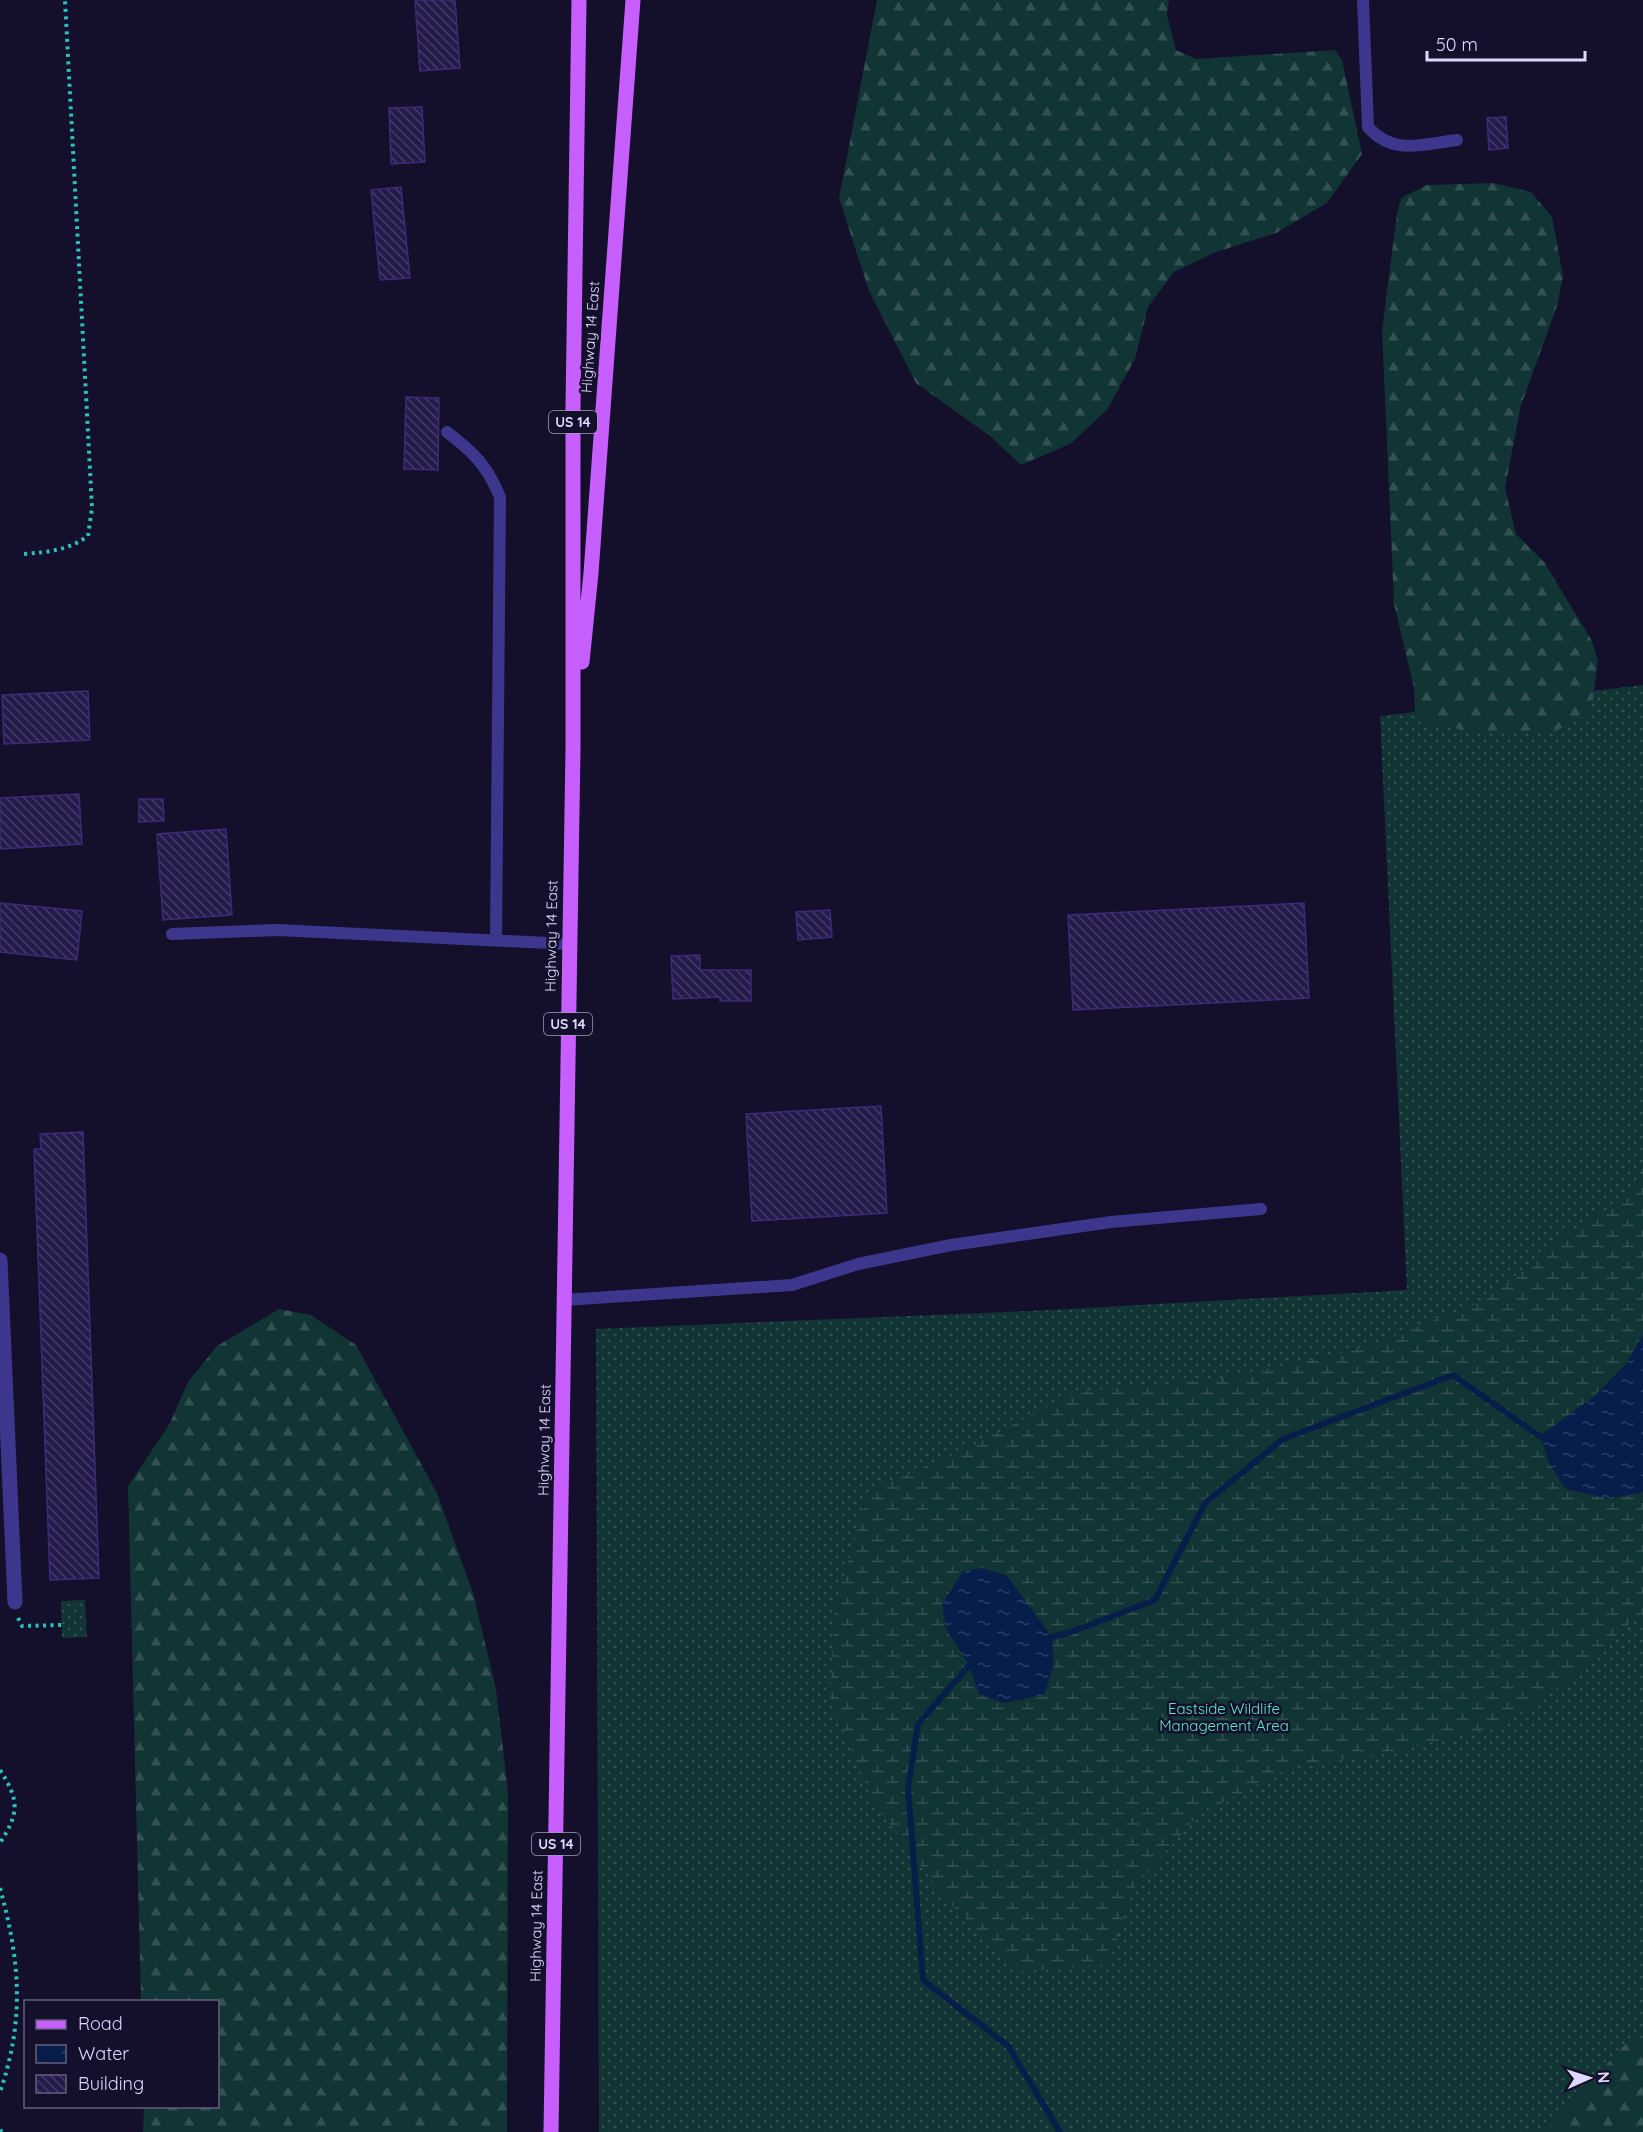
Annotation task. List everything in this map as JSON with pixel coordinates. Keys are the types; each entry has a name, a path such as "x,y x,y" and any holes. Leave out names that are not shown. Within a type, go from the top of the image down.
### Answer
{"main road":[{"name":"Highway 14 East","path":"551,2132 573,748 573,407 579,0"},
{"name":"Highway 14 East","path":"573,748 591,573 633,0"}],"street":[{"path":"0,1260 2,1358 15,1602"}],"lane":[{"path":"1363,0 1368,127 1378,138 1396,146 1457,140"},
{"path":"447,432 471,450 490,474 500,497 496,939"},
{"path":"172,934 277,930 569,944"},
{"path":"564,1300 792,1285 858,1264 951,1245 1111,1222 1262,1209"}],"path":[{"path":"24,554 56,551 74,546 88,536 92,508 65,0"},
{"path":"15,1602 22,1626 63,1625"},
{"path":"0,1770 9,1784 15,1804 14,1823 0,1843"},
{"path":"0,1888 15,1959 18,2012 12,2056 0,2092"}],"green space":[{"path":"877,0 1169,0 1167,15 1176,50 1196,59 1335,50 1342,60 1362,154 1327,203 1276,233 1216,252 1174,272 1148,307 1135,359 1107,410 1070,444 1021,465 990,436 916,383 869,291 839,198"},
{"path":"1493,183 1531,192 1552,217 1563,276 1557,306 1521,405 1505,488 1516,534 1544,562 1591,639 1598,660 1591,712 1552,733 1487,733 1432,725 1415,712 1414,688 1394,604 1382,330 1397,214 1401,198 1427,185"},
{"name":"Eastside Wildlife Management Area","path":"1643,685 1643,2132 599,2132 596,1329 1051,1310 1407,1290 1380,716"},
{"path":"1643,1168 1643,1334 1626,1364 1593,1397 1610,1499 1643,1492 1643,1620 1631,1622 1564,1684 1502,1725 1388,1753 1292,1767 1198,1815 1131,1892 1109,1964 1022,1971 950,1904 874,1803 830,1699 835,1606 869,1491 968,1448 1076,1392 1220,1378 1334,1355 1381,1341 1485,1300 1571,1231 1626,1198"},
{"path":"279,1309 311,1315 356,1345 437,1493 473,1593 496,1689 508,1792 507,2132 143,2132 144,2108 219,2108 219,2000 141,2000 128,1486 170,1423 188,1382 217,1346"},
{"path":"85,1600 87,1637 62,1638 61,1601"},
{"path":"1628,2041 1643,2041 1643,2132 1546,2132"}],"water":[{"path":"1643,1334 1643,1492 1610,1499 1566,1489 1550,1465 1540,1436 1593,1397 1626,1364"},
{"path":"983,1568 1007,1576 1052,1637 1054,1665 1044,1695 1003,1703 979,1694 969,1665 946,1629 942,1604 963,1571"}],"building":[{"path":"415,0 455,0 460,68 420,71"},
{"path":"422,107 425,162 391,164 389,108"},
{"path":"1506,117 1508,148 1489,150 1487,118"},
{"path":"401,187 410,278 380,280 371,190"},
{"path":"406,397 439,398 438,470 404,469"},
{"path":"88,691 90,740 4,744 2,695"},
{"path":"79,794 82,844 0,849 0,798"},
{"path":"139,799 163,799 164,821 139,822"},
{"path":"226,829 232,915 163,920 157,834"},
{"path":"0,903 82,911 77,960 0,952"},
{"path":"1304,903 1309,998 1073,1010 1068,915"},
{"path":"830,910 832,937 798,940 796,912"},
{"path":"700,955 700,970 751,970 751,1001 720,1001 720,997 673,999 671,956"},
{"path":"881,1106 887,1213 752,1221 746,1114"},
{"path":"83,1132 99,1578 50,1580 34,1149 41,1149 40,1134"}],"waterway":[{"path":"1044,1639 1071,1632 1155,1600 1205,1503 1283,1439 1453,1375 1545,1440"},
{"path":"973,1661 918,1724 908,1788 923,1980 1008,2046 1060,2132"}]}
